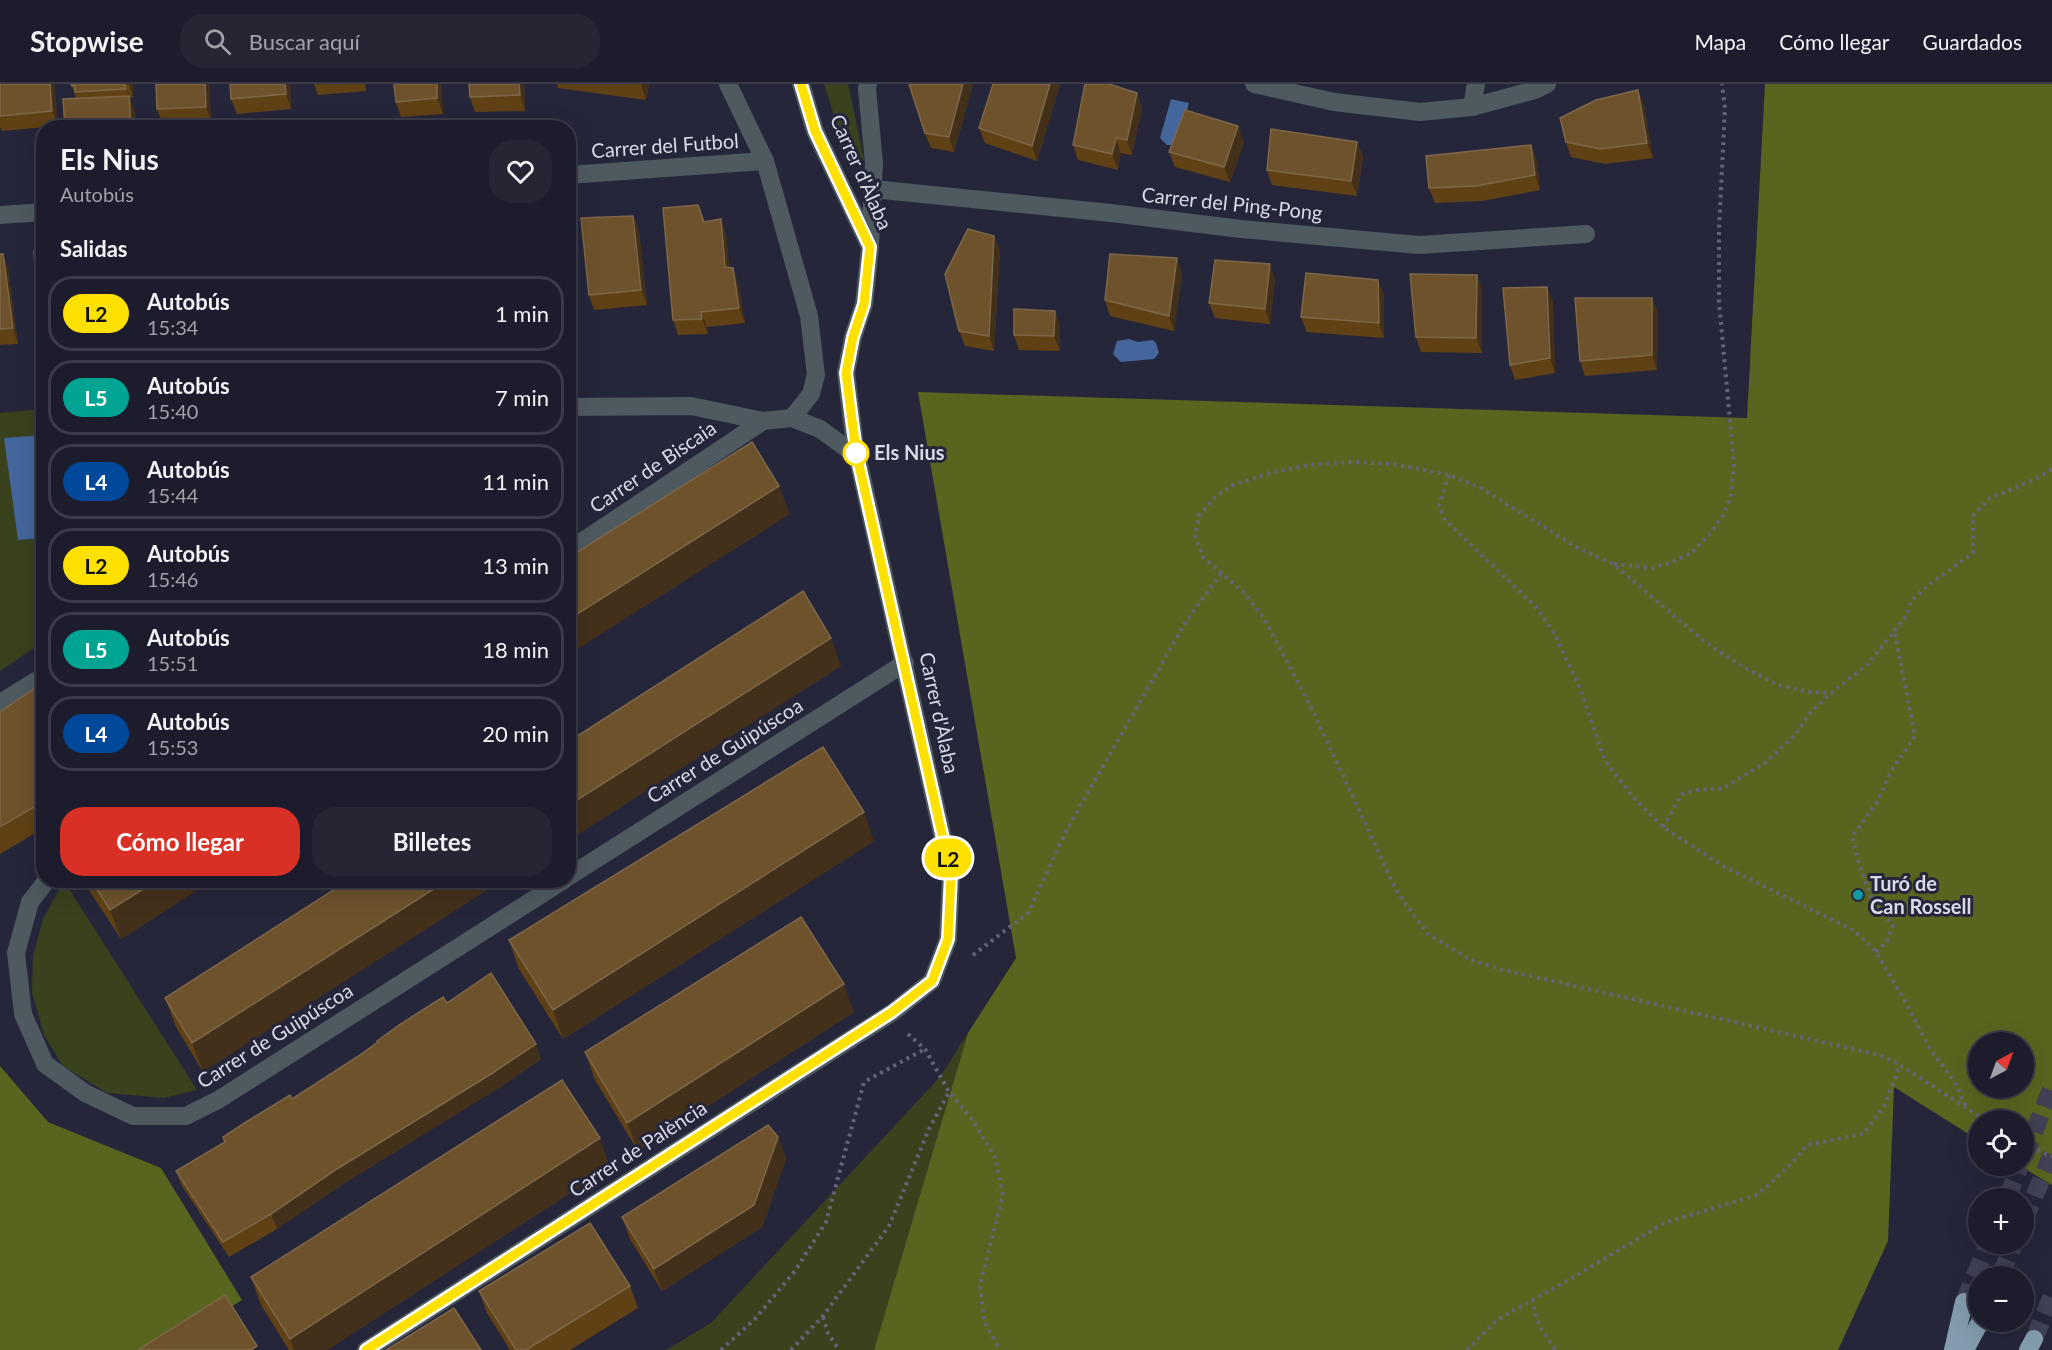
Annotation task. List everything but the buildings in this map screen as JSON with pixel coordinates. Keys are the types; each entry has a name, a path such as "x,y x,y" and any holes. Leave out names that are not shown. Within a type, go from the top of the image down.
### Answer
{"highway":[{"path":"1953,1350 1964,1302"},
{"path":"1965,1350 1975,1332"}],"street":[{"path":"728,84 765,161 809,316 816,375 811,394 792,418"},
{"name":"Carrer d'Àlaba","path":"801,84 815,131 870,247 864,304 853,337 846,373 857,456 951,874 948,939 932,981"},
{"path":"868,84 874,164 870,247"},
{"path":"1254,84 1334,102 1420,112 1472,107 1535,90 1547,84"},
{"path":"1472,107 1476,84"},
{"name":"Carrer del Futbol","path":"576,174 765,161"},
{"name":"Carrer del Ping-Pong","path":"873,189 1112,213 1240,229 1419,245 1587,234"},
{"path":"0,215 36,213"},
{"path":"576,407 691,406 763,421 792,418 819,429 857,456"},
{"name":"Carrer de Biscaia","path":"576,546 763,421"},
{"name":"Carrer de Guipúscoa","path":"576,873 905,663"},
{"path":"0,703 36,681"},
{"name":"Carrer de Guipúscoa","path":"41,888 30,902 16,953 23,1014 45,1064 85,1093 133,1116 186,1116 218,1100 551,888"},
{"name":"Carrer de Palència","path":"366,1350 892,1012 932,981"}],"path":[{"path":"1613,564 1652,568 1691,553 1709,535 1722,517 1731,497 1734,465 1719,301 1719,230 1725,108 1722,84"},
{"path":"1831,693 1809,692 1778,685 1743,668 1704,641 1613,564 1578,548 1479,487 1449,475 1393,464 1351,462 1309,465 1270,473 1233,485 1216,496 1200,514 1195,535 1203,557 1243,592 1264,618 1313,711 1397,892 1428,934 1471,960 1504,970 1880,1055 1900,1065 1967,1110"},
{"path":"1663,827 1682,794 1697,790 1724,788 1766,762 1796,734 1810,713 1868,664 1907,615 1911,601 1930,584 1973,553 1973,516 1990,498 2052,469"},
{"path":"1449,475 1439,506 1445,520 1538,609 1555,635 1580,688 1605,761 1633,797 1663,827 1723,866 1855,931 1876,952 1930,1049 1955,1082 1967,1110"},
{"path":"973,955 1028,913 1073,819 1186,620 1222,572"},
{"path":"1876,952 1887,941 1893,925 1874,905 1852,837 1877,802 1893,768 1915,736 1895,632"},
{"path":"908,1034 925,1049 948,1092 971,1118 995,1157 1003,1195 980,1286 984,1321 1000,1350"},
{"path":"721,1350 754,1320 795,1271 826,1222 864,1082 925,1049"},
{"path":"1467,1350 1497,1320 1664,1223 1757,1195 1807,1146 1863,1134 1884,1107 1900,1065"},
{"path":"791,1350 823,1316 889,1226 929,1129 948,1092"},
{"path":"2034,1148 2052,1157"},
{"path":"1533,1299 1533,1310 1545,1337 1556,1350"},
{"path":"823,1316 828,1333 839,1350"}],"green space":[{"path":"824,84 848,84 864,159 857,164 848,161"},
{"path":"1765,84 2052,84 2052,1185 2034,1174 2034,1110 1968,1110 1968,1134 1894,1087 1888,1241 1838,1350 874,1350 968,1033 1016,958 918,392 1747,418"},
{"path":"36,410 36,647 0,671 0,413"},
{"path":"60,888 68,888 197,1090 164,1098 107,1093 63,1066 44,1035 32,993 33,956 43,919"},
{"path":"968,1033 874,1350 666,1350 711,1323 940,1077"},
{"path":"0,1066 48,1122 161,1168 242,1300 163,1350 0,1350"}],"water":[{"path":"1171,99 1189,103 1178,142 1167,145 1160,138"},
{"path":"1129,339 1138,342 1153,340 1159,353 1154,359 1121,362 1113,354 1117,341"},
{"path":"36,436 36,539 18,540 4,438"}],"tunnel":[{"path":"2034,1132 2052,1087"},
{"path":"2034,1197 2052,1154"},
{"path":"2011,1188 2016,1176"},
{"path":"1964,1302 1984,1254"},
{"path":"2004,1266 2010,1254"},
{"path":"2034,1339 2052,1296"}],"bus line":[{"name":"L2","path":"366,1350 892,1012 932,981 948,939 951,874 857,456 846,373 853,337 864,304 870,247 815,131 801,84"}],"place":[{"name":"Els Nius","path":"856,453"},
{"name":"Turó de Can Rossell","path":"1858,895"}]}
